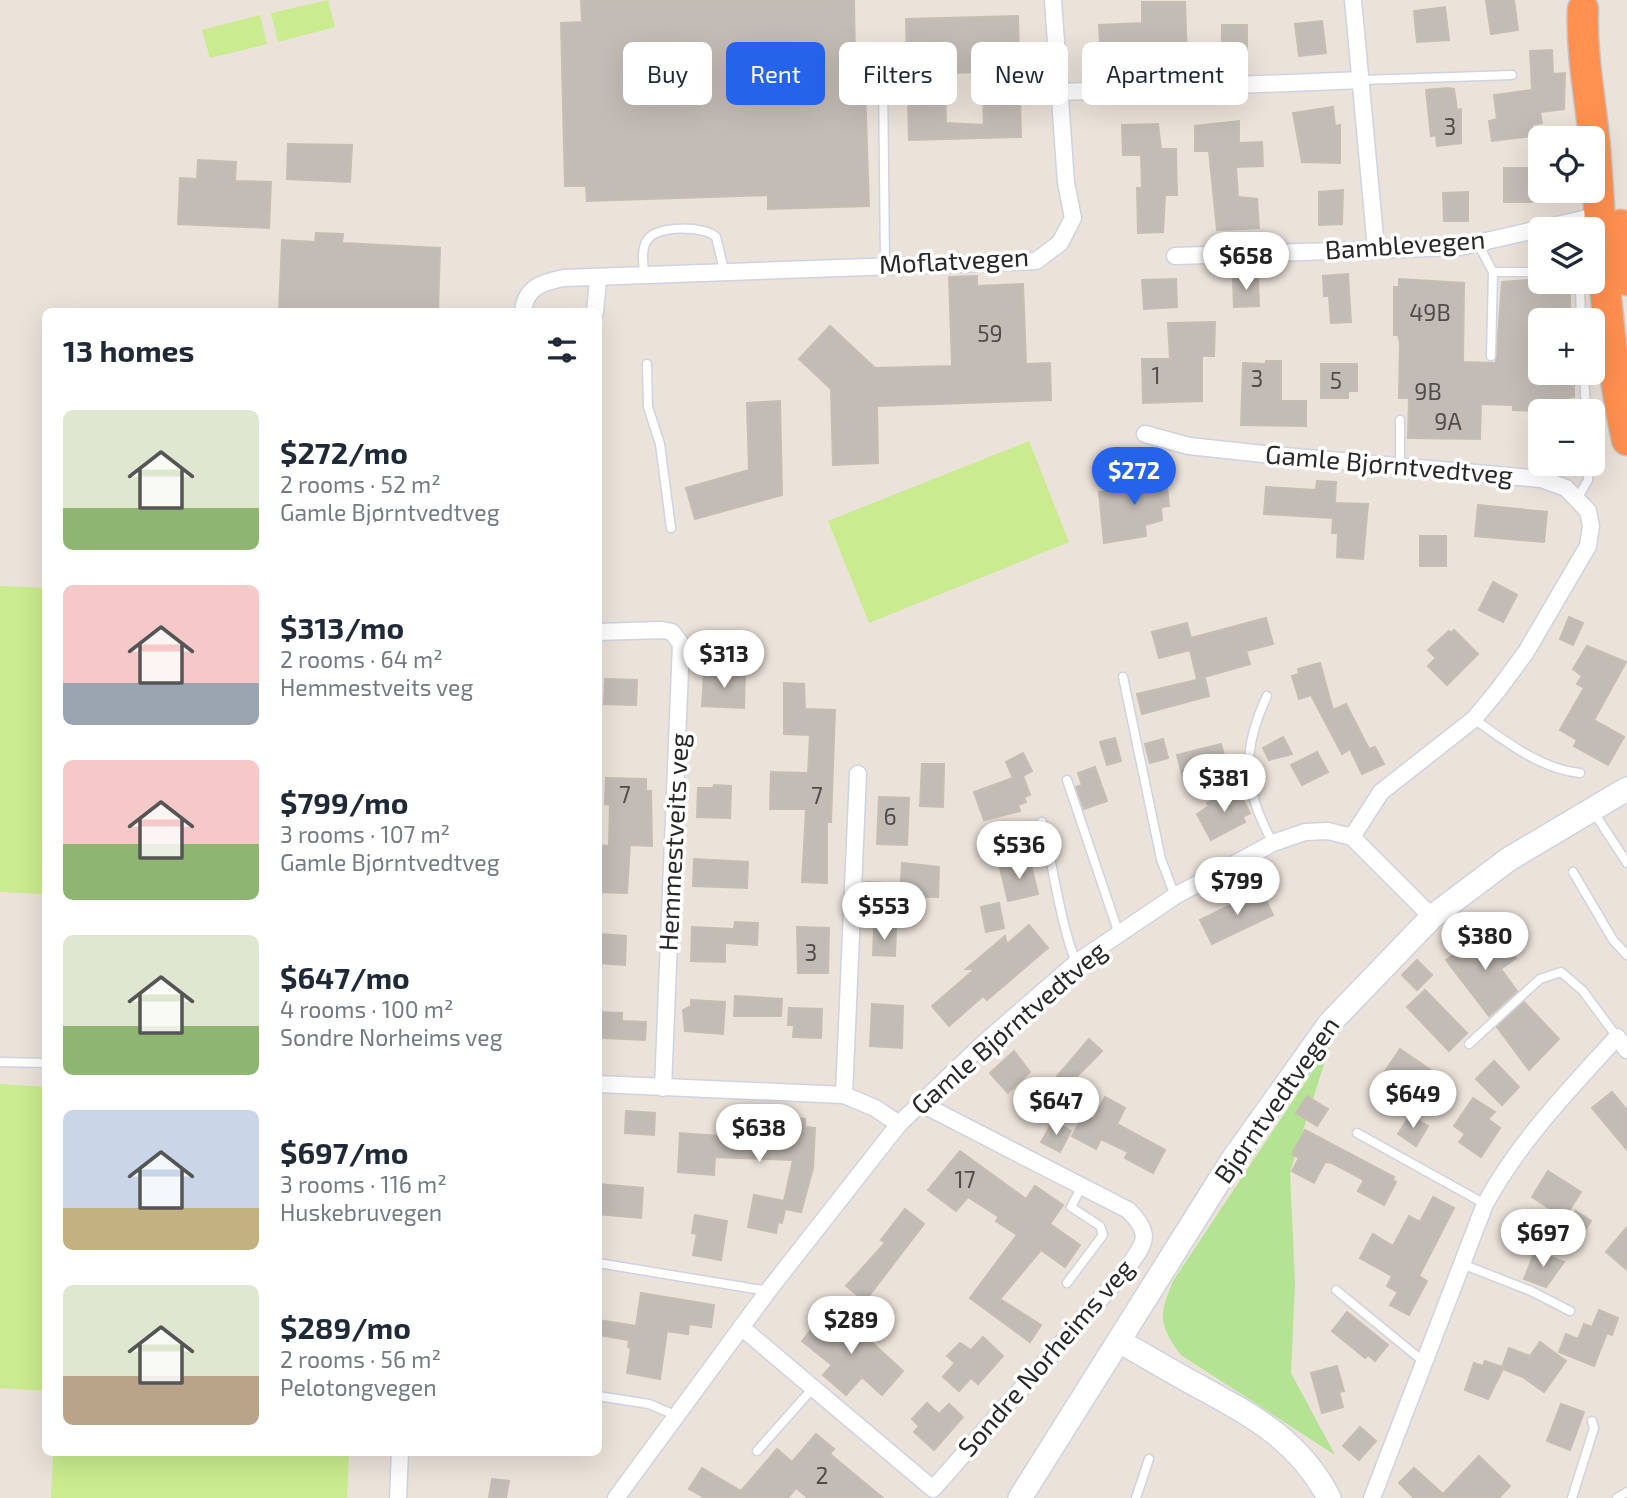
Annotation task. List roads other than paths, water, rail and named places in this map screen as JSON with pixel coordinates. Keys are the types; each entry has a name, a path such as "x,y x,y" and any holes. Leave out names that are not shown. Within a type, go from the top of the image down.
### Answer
{"highway":[{"path":"1582,5 1595,36 1604,85 1627,281"},
{"path":"1582,5 1582,39 1592,110 1610,343 1627,440"}],"main road":[{"name":"Bjørntvedtvegen","path":"1020,1498 1231,1162 1300,1061 1362,987 1432,917 1509,859 1627,789"},
{"path":"1119,1341 1253,1415 1276,1431 1296,1450 1329,1498"}],"street":[{"name":"Moflatvegen","path":"1053,0 1057,42"},
{"path":"1353,0 1376,248"},
{"path":"1068,92 1362,80"},
{"name":"Moflatvegen","path":"525,308 531,291 540,283 564,278 598,280 1036,261 1060,243 1073,218 1066,183 1062,105"},
{"name":"Bamblevegen","path":"1175,256 1478,244 1528,232"},
{"path":"595,308 598,280"},
{"name":"Gamle Bjørntvedtveg","path":"1144,434 1189,446 1541,479 1566,488 1577,499"},
{"path":"1432,917 1352,837 1381,792 1474,719 1526,652 1588,546 1591,526 1588,511 1577,499"},
{"name":"Hemmestveits veg","path":"602,632 662,630 672,632 681,643 663,1088"},
{"path":"844,1095 858,774"},
{"name":"Gamle Bjørntvedtveg","path":"616,1498 768,1291 898,1124 920,1102 1076,963 1175,896 1273,843 1305,832 1328,831 1352,837"},
{"path":"1372,1498 1485,1203 1529,1135 1622,1043"},
{"path":"602,1084 844,1095 875,1108 898,1124"},
{"name":"Sondre Norheims veg","path":"920,1102 1128,1210 1142,1223 1145,1232 1143,1244 1125,1271 931,1493"},
{"path":"741,1327 931,1493"},
{"path":"398,1498 400,1456"}],"lane":[{"path":"1362,80 1512,75"},
{"path":"883,105 885,266"},
{"path":"644,278 643,250 652,234 703,228 716,237 724,274"},
{"path":"1478,244 1493,272 1491,356"},
{"path":"1493,272 1528,272"},
{"path":"647,364 648,407 660,444 671,528"},
{"path":"1400,420 1400,467"},
{"path":"1577,499 1588,476"},
{"path":"1123,677 1161,859 1175,896"},
{"path":"1267,696 1250,735 1249,765 1257,813 1273,843"},
{"path":"1474,719 1537,760 1563,771 1580,773"},
{"path":"1068,780 1119,934"},
{"path":"1591,809 1625,853 1627,863"},
{"path":"1042,822 1065,933 1076,963"},
{"path":"1573,872 1613,940 1627,955"},
{"path":"1469,1044 1541,979 1561,972 1583,991 1622,1043"},
{"path":"0,1062 42,1063"},
{"path":"1357,1133 1485,1203"},
{"path":"1067,1283 1103,1235 1100,1226 1071,1207 1082,1186"},
{"path":"602,1264 768,1291"},
{"path":"1462,1264 1531,1291 1570,1311"},
{"path":"1335,1290 1424,1362"},
{"path":"757,1451 813,1388"},
{"path":"602,1397 649,1404 677,1416"},
{"path":"1572,1498 1592,1438 1592,1421"},
{"path":"1136,1498 1149,1459"},
{"path":"1616,1498 1627,1492"}]}
